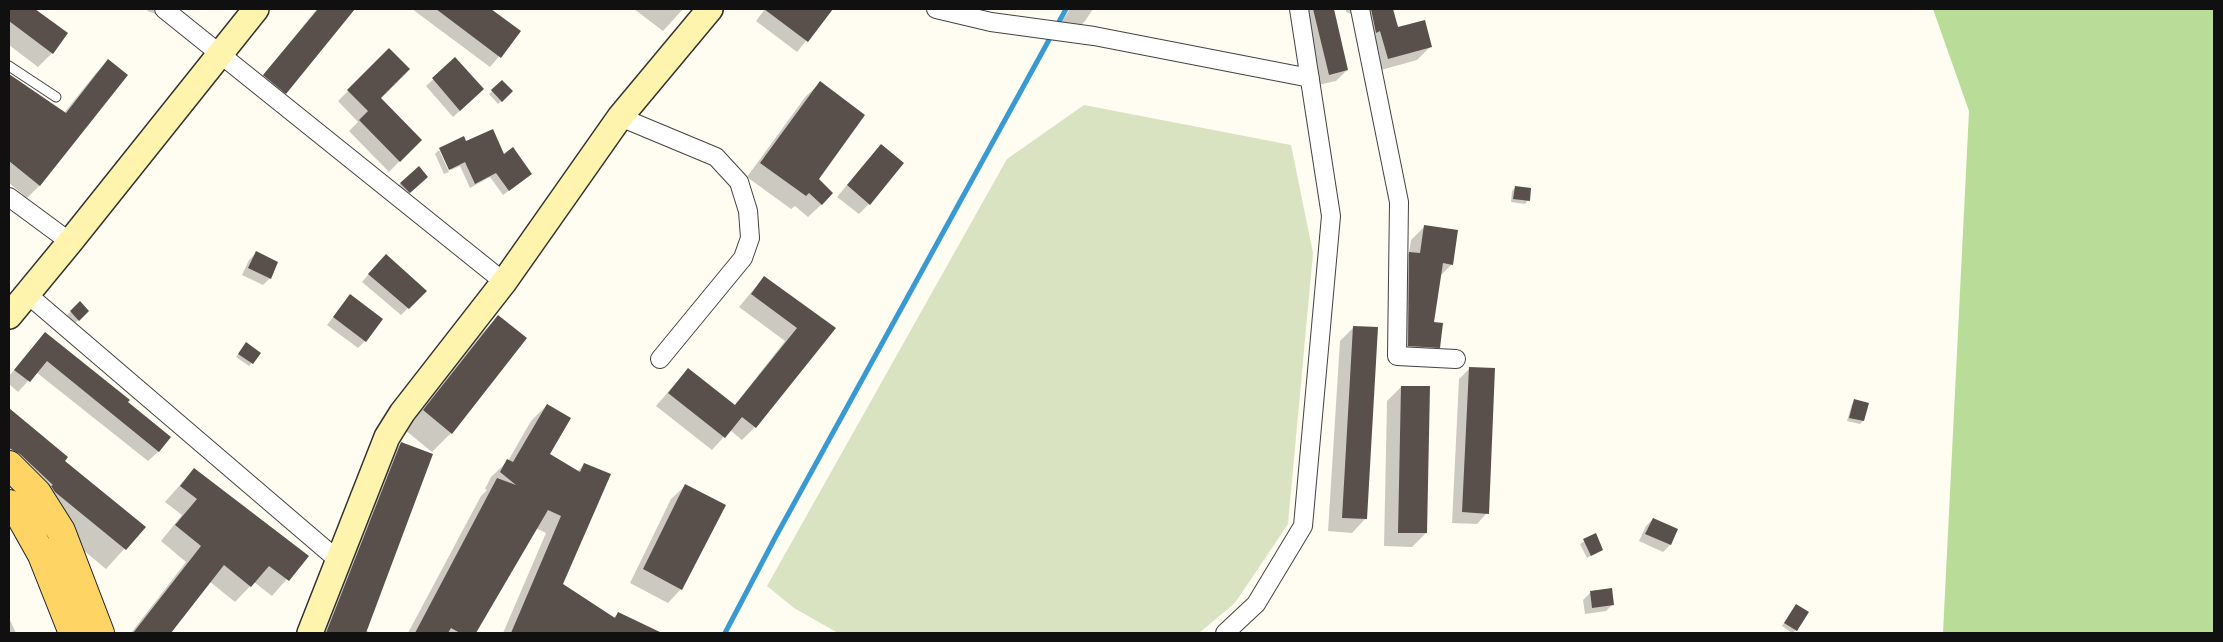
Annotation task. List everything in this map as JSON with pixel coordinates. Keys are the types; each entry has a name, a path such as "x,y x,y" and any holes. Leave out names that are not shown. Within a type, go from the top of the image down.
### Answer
{"main road":[{"path":"9,465 38,493 61,531 100,633"},
{"path":"9,504 19,514 42,555 73,633"}],"street":[{"path":"164,9 220,52 504,282"},
{"path":"9,316 256,9"},
{"path":"310,633 388,437 423,385 504,282 620,118 710,9"},
{"path":"936,9 991,22 1094,36 1310,78"},
{"path":"1225,633 1256,604 1303,526 1331,216 1298,9"},
{"path":"1360,9 1399,202 1397,356 1456,359"},
{"path":"620,118 716,157 739,182 748,211 750,238 742,258 660,359"},
{"path":"9,197 70,242"},
{"path":"27,294 339,560"}],"lane":[{"path":"9,66 56,97"}],"green space":[{"path":"1933,9 2214,9 2214,633 1943,633 1969,111"},
{"path":"1084,105 1291,145 1313,253 1288,524 1235,603 1199,633 838,633 794,608 767,586 1007,159"}],"building":[{"path":"9,9 35,9 68,33 53,54 9,21"},
{"path":"318,9 355,9 286,94 263,75"},
{"path":"436,9 491,9 521,31 501,58"},
{"path":"764,9 833,9 808,42"},
{"path":"1313,9 1334,9 1348,70 1329,75"},
{"path":"1371,9 1393,9 1398,27 1425,20 1432,47 1388,59 1380,31 1376,33"},
{"path":"389,48 410,69 381,98 422,140 400,162 359,120 368,111 347,90"},
{"path":"455,57 484,89 460,111 432,78"},
{"path":"108,59 128,75 40,186 9,161 9,74 66,113"},
{"path":"502,80 513,91 502,102 491,90"},
{"path":"820,81 865,115 819,179 833,193 822,205 809,193 806,196 760,163"},
{"path":"493,129 504,154 513,147 532,174 509,191 496,173 475,184 465,162 449,170 439,148 464,136 466,141"},
{"path":"881,144 904,163 870,205 847,185"},
{"path":"419,166 428,177 410,193 400,183"},
{"path":"1515,186 1531,188 1530,201 1513,199"},
{"path":"1424,225 1458,230 1453,265 1443,263 1434,322 1443,323 1440,348 1408,346 1409,252 1420,253"},
{"path":"256,251 278,262 271,279 248,268"},
{"path":"386,254 427,291 409,309 368,274"},
{"path":"764,276 836,328 756,428 742,417 725,438 668,393 688,368 735,405 797,328 751,294"},
{"path":"350,294 383,319 366,342 333,317"},
{"path":"80,301 89,311 79,321 70,311"},
{"path":"498,315 527,338 452,434 423,410"},
{"path":"1353,326 1378,327 1367,519 1342,518"},
{"path":"45,332 130,400 128,402 171,437 159,452 47,361 30,382 14,370"},
{"path":"246,342 261,353 253,364 238,354"},
{"path":"1469,367 1495,368 1489,514 1462,512"},
{"path":"1401,386 1430,386 1427,533 1398,533"},
{"path":"1854,399 1869,403 1864,421 1849,418"},
{"path":"547,404 571,418 550,454 580,472 584,463 611,474 563,584 615,618 618,612 662,633 511,633 561,516 548,510 476,633 460,633 451,628 448,633 415,633 497,478 516,485 500,472 507,459 513,462"},
{"path":"9,408 68,457 65,461 146,527 126,550 55,492 51,486 53,485 20,454 9,448"},
{"path":"401,442 433,454 366,633 326,633"},
{"path":"194,468 309,556 289,581 269,566 251,587 224,565 171,633 133,633 201,546 175,525 197,499 180,486"},
{"path":"685,484 726,505 682,590 643,569"},
{"path":"1653,518 1678,529 1671,545 1645,534"},
{"path":"1596,533 1603,550 1591,556 1583,539"},
{"path":"1612,588 1614,605 1592,608 1590,591"},
{"path":"1796,604 1809,612 1797,631 1784,623"}],"waterway":[{"path":"725,633 775,538 1066,9"}]}
